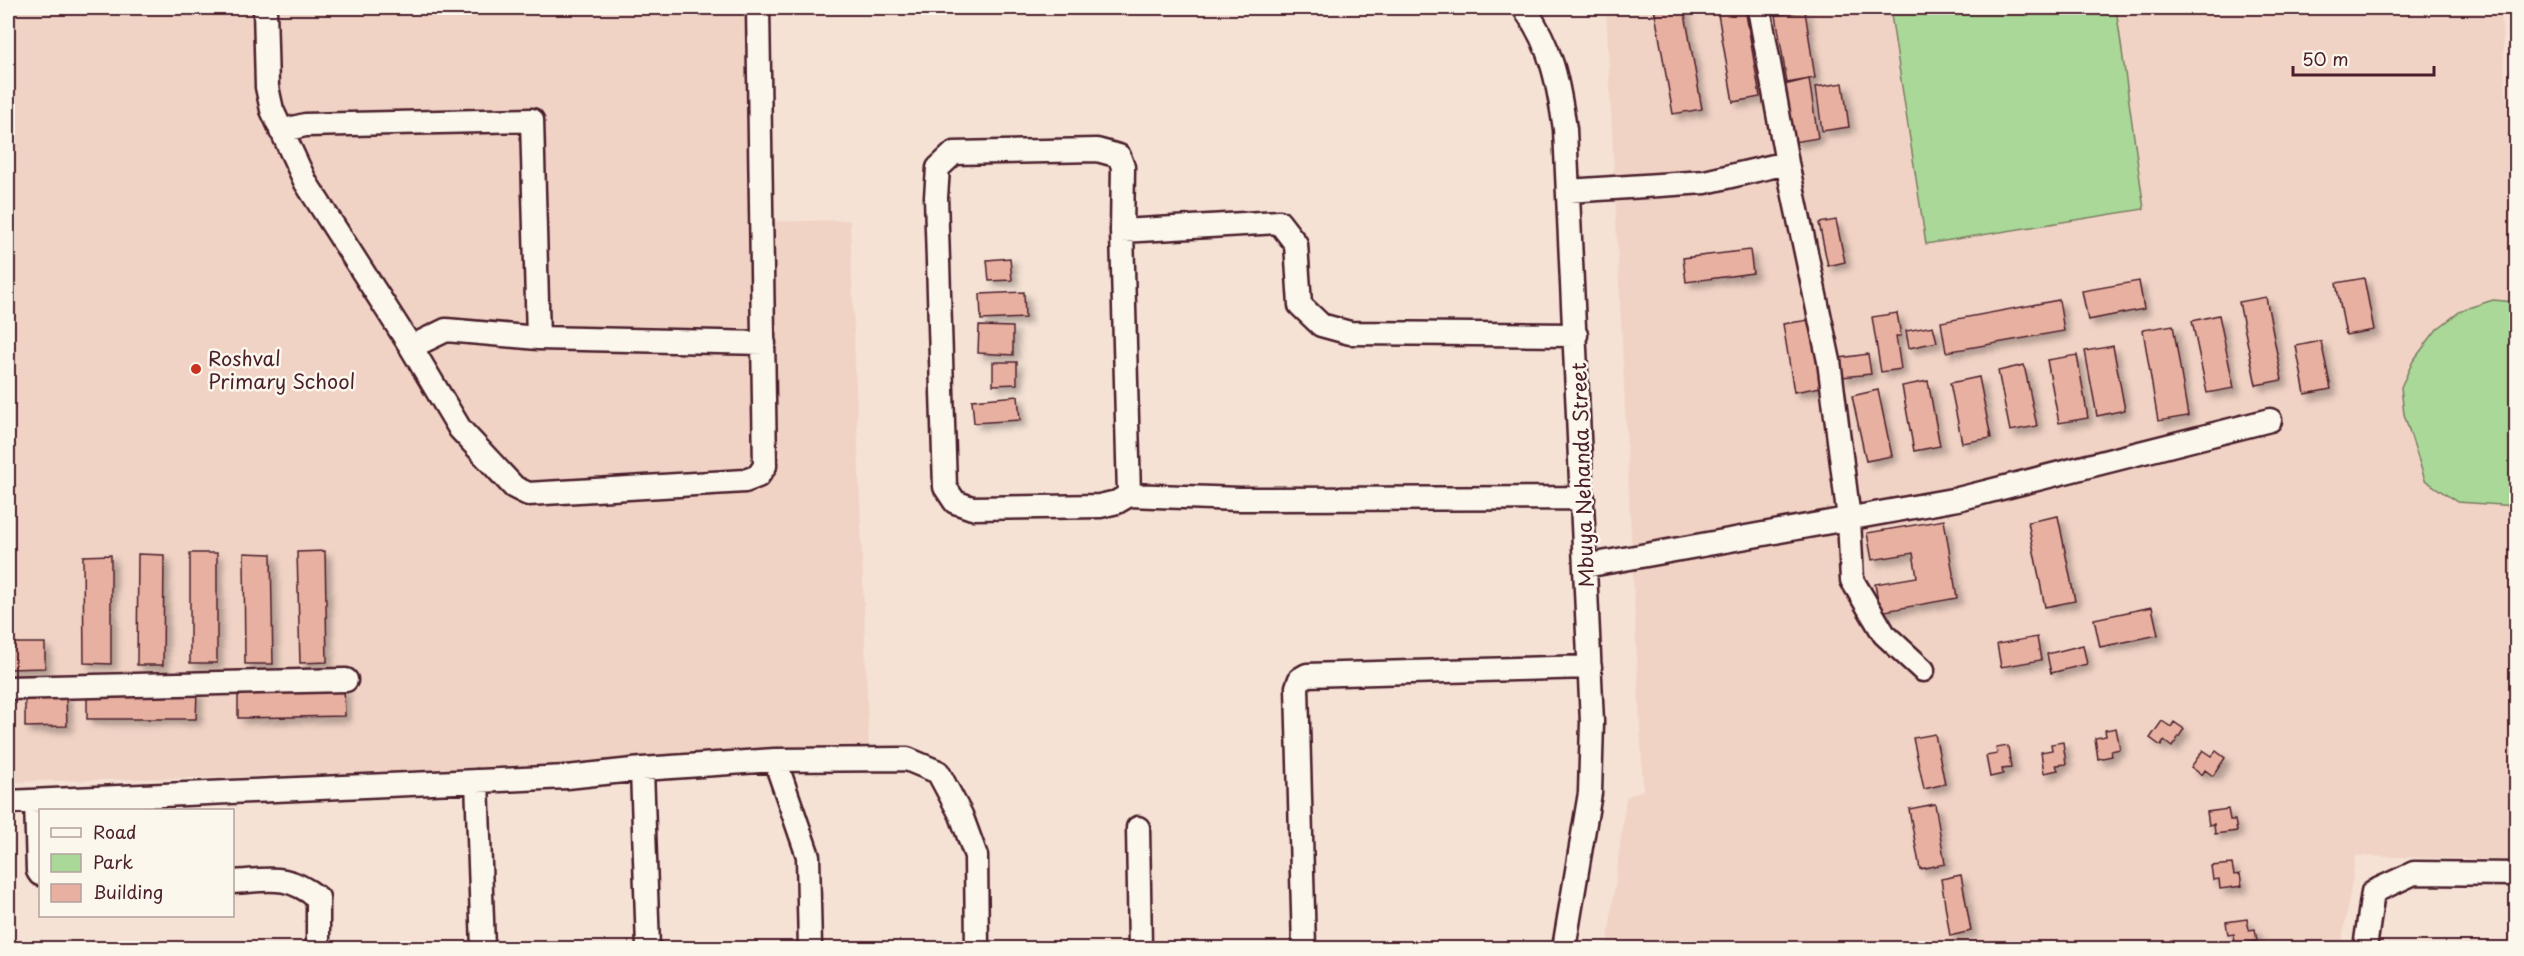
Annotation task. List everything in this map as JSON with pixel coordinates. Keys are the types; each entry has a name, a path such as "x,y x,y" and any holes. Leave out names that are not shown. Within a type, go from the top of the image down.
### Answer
{"street":[{"path":"265,8 267,87 272,110 306,183 411,347 460,429 514,487 528,494 745,481 758,476 765,466 758,8"},
{"name":"Mbuya Nehanda Street","path":"1524,8 1540,31 1557,78 1565,129 1583,498 1592,722 1590,793 1564,948"},
{"path":"1759,8 1787,164 1829,361 1848,519 1852,580 1884,634 1923,670"},
{"path":"281,131 305,125 532,120 538,338"},
{"path":"1130,495 1122,231 1123,167 1119,156 1097,150 954,153 938,168 936,197 945,487 955,502 972,508 1100,506 1117,502 1130,495 1239,499 1583,498"},
{"path":"1568,191 1705,182 1787,164"},
{"path":"1122,231 1279,222 1296,244 1300,304 1321,325 1350,333 1576,335"},
{"path":"411,347 446,330 538,338 764,343"},
{"path":"1585,566 1958,499 2270,420"},
{"path":"1304,948 1297,687 1300,679 1307,675 1590,666"},
{"path":"8,688 346,680"},
{"path":"8,802 567,777 642,769 775,760 907,759 938,771 961,815 976,856 977,948"},
{"path":"775,760 808,856 810,948"},
{"path":"642,769 648,948"},
{"path":"477,781 483,948"},
{"path":"36,801 39,872"},
{"path":"1138,828 1140,948"},
{"path":"2365,948 2373,892 2414,873 2517,874"},
{"path":"234,882 281,879 301,884 318,898 318,948"}],"shaded area":[{"path":"8,8 747,8 753,222 850,220 869,749 561,770 8,782"},
{"path":"1606,8 2501,8 2510,152 2516,152 2516,860 2356,856 2341,948 1607,948 1626,797 1643,790"}],"green space":[{"path":"1890,8 2116,8 2144,209 1926,244"},
{"path":"2493,300 2516,302 2516,506 2457,502 2425,480 2404,414 2401,387 2413,361 2437,329 2462,310"}],"building":[{"path":"1654,8 1684,8 1702,109 1673,114"},
{"path":"1717,8 1745,8 1760,97 1733,102"},
{"path":"1805,11 1815,78 1787,83 1776,15"},
{"path":"1809,79 1818,138 1794,142 1784,85"},
{"path":"1843,83 1849,127 1822,131 1816,87"},
{"path":"1836,220 1845,262 1828,266 1819,223"},
{"path":"1750,250 1753,273 1686,282 1683,258"},
{"path":"1010,258 1012,280 989,281 987,260"},
{"path":"2364,278 2374,330 2346,335 2336,283"},
{"path":"2139,281 2144,309 2088,320 2082,291"},
{"path":"1024,292 1025,318 981,320 980,294"},
{"path":"2266,297 2282,380 2256,385 2239,302"},
{"path":"2059,300 2064,331 1946,352 1941,322"},
{"path":"1897,313 1901,336 1896,336 1901,369 1881,372 1872,317"},
{"path":"2219,315 2234,388 2207,393 2192,321"},
{"path":"1809,320 1821,387 1794,392 1783,324"},
{"path":"2173,325 2188,416 2158,421 2143,330"},
{"path":"979,326 1013,327 1013,355 978,353"},
{"path":"1933,326 1937,342 1909,348 1906,331"},
{"path":"2321,341 2331,389 2305,394 2296,346"},
{"path":"2113,346 2125,410 2097,416 2085,351"},
{"path":"1868,354 1871,374 1842,377 1840,358"},
{"path":"2077,355 2088,418 2059,423 2047,360"},
{"path":"993,362 1017,362 1017,384 993,385"},
{"path":"2024,365 2037,426 2010,431 1998,371"},
{"path":"1979,377 1991,438 1962,443 1950,383"},
{"path":"1928,381 1940,446 1914,451 1902,386"},
{"path":"1878,390 1892,456 1866,461 1852,396"},
{"path":"1018,396 1020,420 974,423 972,400"},
{"path":"2058,516 2075,601 2045,607 2028,522"},
{"path":"1944,520 1957,598 1880,612 1875,584 1917,577 1913,553 1872,560 1867,533"},
{"path":"325,551 327,662 300,663 297,552"},
{"path":"190,553 217,553 217,663 190,663"},
{"path":"244,553 271,554 273,664 245,664"},
{"path":"138,554 164,555 163,665 137,665"},
{"path":"111,555 111,664 84,663 83,556"},
{"path":"2152,607 2158,635 2100,647 2094,619"},
{"path":"2037,637 2041,660 2001,667 1997,644"},
{"path":"8,643 45,643 45,668 8,669"},
{"path":"2083,645 2087,664 2051,673 2047,654"},
{"path":"344,688 345,716 238,718 238,690"},
{"path":"197,692 196,719 87,719 87,694"},
{"path":"66,695 67,726 25,727 25,696"},
{"path":"2162,721 2171,727 2174,722 2184,729 2172,747 2164,741 2161,746 2150,738"},
{"path":"2116,728 2120,749 2111,751 2112,756 2098,759 2095,738 2106,736 2105,730"},
{"path":"1935,734 1945,784 1924,789 1913,738"},
{"path":"2063,742 2066,764 2056,765 2058,770 2044,773 2041,752 2052,750 2051,744"},
{"path":"2008,746 2011,768 2002,769 2003,774 1990,777 1986,756 1997,754 1996,748"},
{"path":"2203,750 2212,756 2216,751 2225,758 2213,776 2205,770 2202,775 2191,767"},
{"path":"1935,804 1945,864 1920,869 1909,809"},
{"path":"2228,809 2230,820 2235,820 2237,831 2215,834 2214,824 2209,825 2207,812"},
{"path":"2232,864 2234,875 2240,874 2242,886 2220,889 2219,879 2213,880 2211,866"},
{"path":"1961,875 1971,931 1950,936 1941,879"},
{"path":"2247,919 2249,930 2255,929 2257,941 2235,944 2234,934 2228,935 2226,922"}],"place":[{"name":"Roshval Primary School","path":"196,369"}]}
